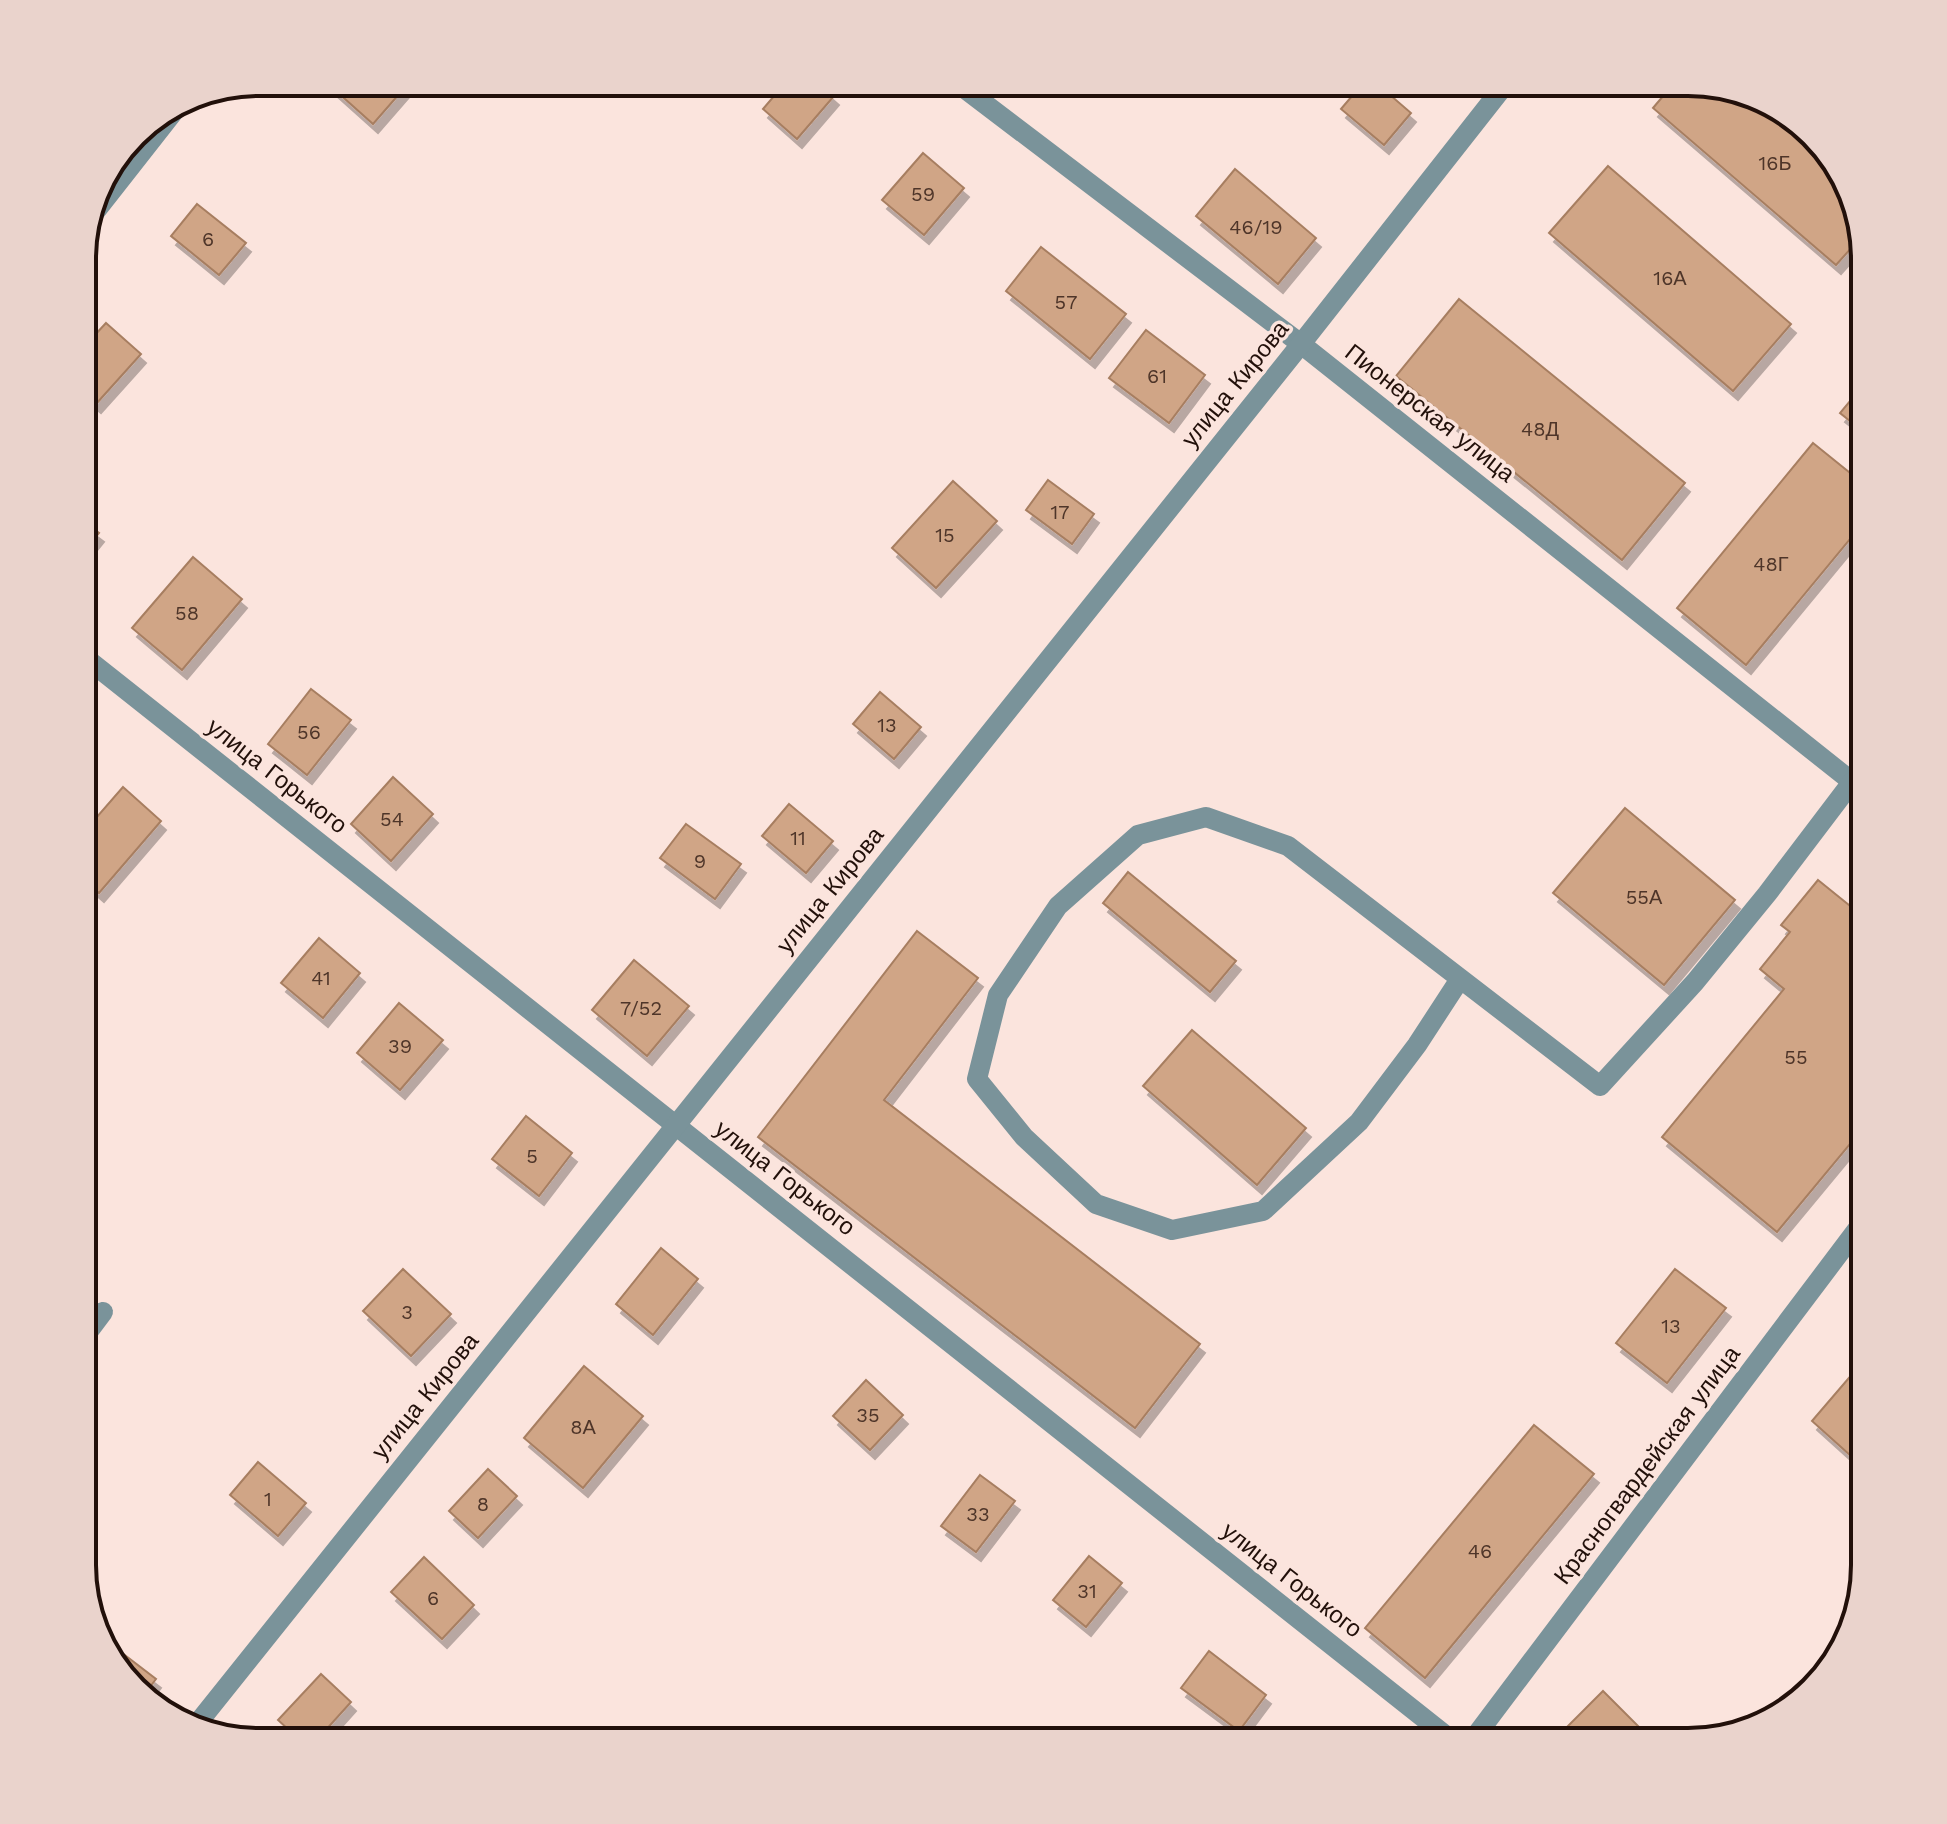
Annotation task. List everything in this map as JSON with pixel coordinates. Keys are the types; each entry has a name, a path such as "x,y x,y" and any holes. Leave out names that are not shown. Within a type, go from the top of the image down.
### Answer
{"street":[{"name":"Пионерская улица","path":"974,96 1301,344 1851,781"},
{"name":"улица Кирова","path":"202,1718 1496,96"},
{"path":"110,192 158,132"},
{"name":"улица Горького","path":"96,666 1436,1728"},
{"path":"1460,979 1417,1045 1359,1122 1263,1211 1172,1230 1096,1204 1024,1137 977,1079 998,995 1058,906 1138,835 1206,817 1288,846 1600,1086 1695,982 1851,795"},
{"name":"Красногвардейская улица","path":"1482,1728 1851,1238"},
{"path":"96,1321 103,1312"}],"building":[{"path":"342,96 397,96 373,124"},
{"path":"774,96 834,96 797,139 763,109"},
{"path":"1352,96 1391,96 1411,113 1384,145 1341,109"},
{"path":"1663,96 1709,97 1750,108 1787,130 1811,152 1829,178 1839,197 1851,248 1836,265 1653,108"},
{"path":"923,153 964,188 924,235 882,200"},
{"path":"1608,166 1791,324 1733,391 1549,233"},
{"path":"1235,169 1316,238 1278,284 1196,216"},
{"path":"197,204 246,243 219,275 171,236"},
{"path":"1041,247 1126,314 1090,359 1006,291"},
{"path":"1459,299 1685,483 1622,560 1396,376"},
{"path":"106,323 141,354 96,404 96,334"},
{"path":"1146,330 1205,375 1169,423 1109,378"},
{"path":"1851,400 1851,422 1840,413"},
{"path":"1813,443 1851,474 1851,538 1746,665 1677,608"},
{"path":"1048,480 1094,514 1072,544 1026,510"},
{"path":"953,481 997,521 936,588 892,548"},
{"path":"193,557 242,599 182,670 132,628"},
{"path":"311,689 351,720 307,775 268,744"},
{"path":"880,692 921,727 894,759 853,724"},
{"path":"393,777 433,814 391,861 351,824"},
{"path":"123,787 161,821 99,893 96,890 96,818"},
{"path":"789,804 833,841 806,873 762,836"},
{"path":"1625,808 1735,900 1664,985 1553,893"},
{"path":"686,824 741,864 715,899 660,858"},
{"path":"1128,872 1236,961 1210,992 1103,903"},
{"path":"1818,880 1851,907 1851,1143 1777,1232 1662,1137 1784,989 1760,969 1790,932 1781,925"},
{"path":"917,931 978,978 884,1100 1200,1344 1135,1428 758,1137"},
{"path":"319,938 360,973 323,1018 281,983"},
{"path":"634,960 689,1006 647,1056 592,1010"},
{"path":"399,1003 443,1040 400,1090 357,1053"},
{"path":"1192,1030 1306,1128 1257,1185 1143,1086"},
{"path":"526,1116 572,1153 539,1196 492,1159"},
{"path":"661,1248 698,1279 653,1335 616,1304"},
{"path":"403,1269 451,1314 411,1356 363,1311"},
{"path":"1675,1269 1726,1308 1667,1383 1616,1343"},
{"path":"584,1366 643,1416 583,1488 524,1438"},
{"path":"1851,1376 1851,1456 1812,1421"},
{"path":"866,1380 903,1415 870,1450 833,1416"},
{"path":"1534,1425 1594,1474 1425,1678 1365,1628"},
{"path":"258,1462 306,1503 278,1536 230,1495"},
{"path":"488,1469 517,1496 478,1538 449,1511"},
{"path":"980,1475 1015,1501 976,1552 941,1526"},
{"path":"1089,1556 1122,1583 1086,1627 1053,1600"},
{"path":"424,1557 474,1605 442,1639 391,1592"},
{"path":"1209,1651 1266,1695 1241,1728 1235,1728 1181,1688"},
{"path":"123,1654 156,1679 150,1686"},
{"path":"321,1674 351,1702 328,1728 287,1728 278,1720"},
{"path":"1603,1691 1640,1728 1566,1728"}]}
